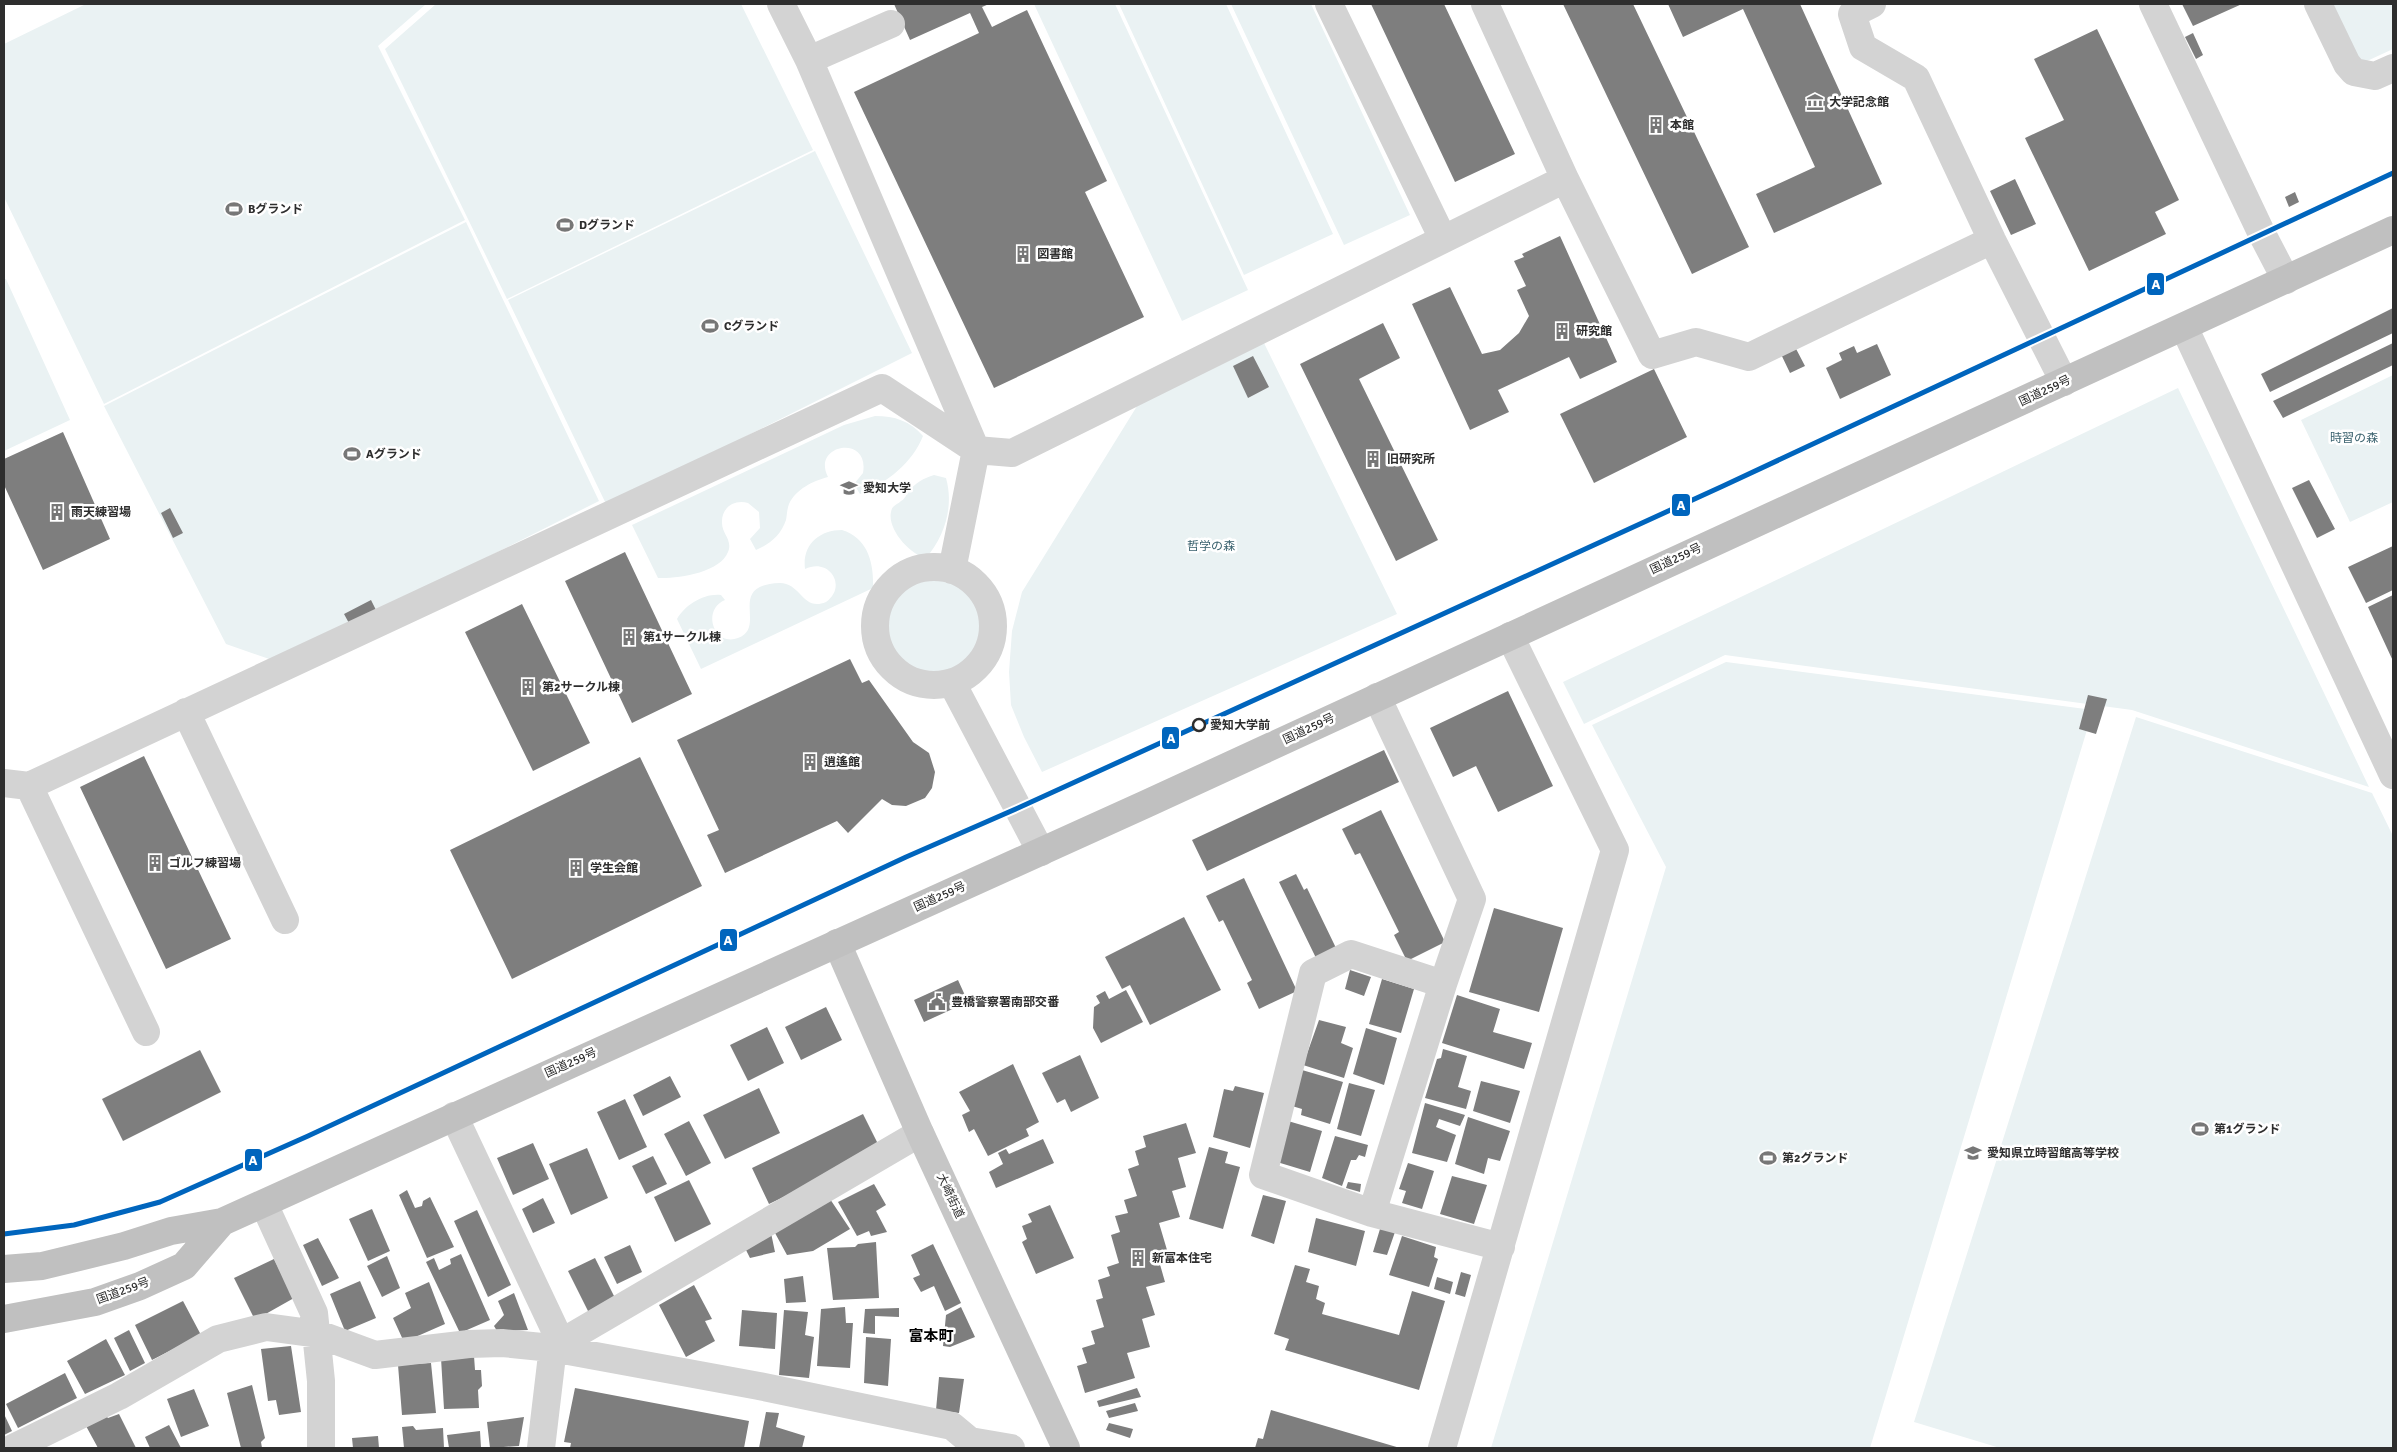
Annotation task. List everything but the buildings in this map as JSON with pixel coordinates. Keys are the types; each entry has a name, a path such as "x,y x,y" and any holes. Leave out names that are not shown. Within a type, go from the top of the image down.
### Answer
{"highway":[{"name":"国道259号","path":"4,1270 42,1266 124,1246 171,1231 222,1222 264,1204 454,1116 1041,852 2393,230"},
{"name":"国道259号","path":"4,1320 94,1302 140,1286 184,1266 222,1222"}],"main road":[{"name":"大崎街道","path":"837,943 920,1133 1066,1448"}],"street":[{"path":"781,4 809,60 976,450 952,570"},
{"path":"1329,4 1443,239"},
{"path":"1485,4 1565,179 1652,355 1696,342 1749,356 1992,240"},
{"path":"1872,4 1852,14 1863,47 1916,78 1992,240 2064,382"},
{"path":"2153,4 2261,232 2286,280"},
{"path":"2318,4 2347,64 2354,72 2375,76 2393,68"},
{"path":"809,60 891,24"},
{"path":"146,1032 16,785 186,712 882,388 976,450 1012,453 1565,179"},
{"path":"2184,327 2393,775"},
{"path":"928,568 952,570 963,575 980,590 987,600 993,623 990,645 982,661 974,670 952,682 927,685 902,675 884,657 876,635 881,602 896,581 911,572 928,568"},
{"path":"1442,1448 1615,850 1510,636"},
{"path":"952,682 1041,852"},
{"path":"1372,1213 1443,984 1472,899 1377,697"},
{"path":"186,712 285,920"},
{"path":"1443,984 1351,954 1313,973 1263,1175 1372,1213 1501,1248"},
{"path":"454,1116 555,1330 541,1448"},
{"path":"552,1348 920,1133"},
{"path":"264,1204 314,1313 318,1334 321,1448"},
{"path":"13,1448 120,1396 218,1339 266,1327 318,1334 374,1355 494,1343 552,1348 759,1386 952,1426 969,1444 1011,1448"}],"green space":[{"name":"Bグランド","path":"86,4 425,5 378,46 465,220 104,404 4,197 4,44"},
{"name":"Dグランド","path":"436,4 741,4 813,150 507,299 385,49"},
{"path":"1034,4 1115,4 1248,290 1182,321"},
{"path":"1119,4 1226,4 1333,234 1244,275"},
{"path":"1231,4 1311,4 1410,215 1344,245"},
{"path":"2325,4 2393,4 2393,49 2354,67"},
{"name":"Cグランド","path":"815,151 912,353 607,506 508,300"},
{"name":"Aグランド","path":"466,222 599,501 278,662 226,644 104,406"},
{"path":"4,279 6,279 70,420 4,451"},
{"name":"哲学の森","path":"1264,343 1397,614 1042,772 1024,737 1011,705 1009,672 1012,631 1022,592 1142,398"},
{"name":"時習の森","path":"2393,375 2393,502 2350,522 2301,420"},
{"path":"2178,388 2369,787 2132,710 1725,655 1584,724 1563,682"},
{"path":"875,416 902,420 923,436 913,455 889,478 860,494 854,484 863,473 863,461 858,453 851,448 833,451 827,457 825,466 828,477 811,483 796,494 789,504 784,525 778,535 766,545 756,550 750,539 760,528 759,512 748,503 738,502 726,509 722,518 722,527 729,544 728,552 723,559 707,570 697,573 686,576 658,578 632,525 844,425"},
{"path":"934,475 946,478 949,499 948,510 943,530 926,558 913,552 901,540 893,526 891,512 894,506 904,499 914,486 923,479"},
{"path":"842,530 858,539 868,553 872,570 873,588 701,669 677,619 685,609 702,598 721,595 725,600 718,605 712,619 717,633 722,637 730,639 738,638 746,633 749,625 750,598 754,591 764,585 787,584 812,603 826,602 835,588 833,575 822,567 814,566 805,569 806,553 809,546 819,536"},
{"path":"933,579 951,582 966,593 977,608 980,626 977,644 966,659 951,670 933,673 915,670 900,659 889,644 886,626 889,608 900,593 915,582"},
{"name":"第2グランド","path":"1726,662 2093,710 1870,1448 1491,1448 1666,867 1592,725"},
{"name":"第1グランド","path":"2136,717 2372,793 2393,836 2393,1448 2000,1448 1914,1422"}],"transit line":[{"name":"A","path":"4,1234 74,1225 160,1202 308,1136 906,857 1018,808 1723,486 2393,173"}],"place":[{"name":"大学記念館","path":"1815,102"},
{"name":"本館","path":"1656,125"},
{"name":"Bグランド","path":"234,209"},
{"name":"Dグランド","path":"565,225"},
{"name":"図書館","path":"1023,254"},
{"name":"Cグランド","path":"710,326"},
{"name":"研究館","path":"1562,331"},
{"name":"Aグランド","path":"352,454"},
{"name":"旧研究所","path":"1373,459"},
{"name":"愛知大学","path":"849,488"},
{"name":"雨天練習場","path":"57,512"},
{"name":"第1サークル棟","path":"629,637"},
{"name":"第2サークル棟","path":"528,687"},
{"name":"愛知大学前","path":"1199,725"},
{"name":"逍遙館","path":"810,762"},
{"name":"ゴルフ練習場","path":"155,863"},
{"name":"学生会館","path":"576,868"},
{"name":"豊橋警察署南部交番","path":"937,1002"},
{"name":"第1グランド","path":"2200,1129"},
{"name":"愛知県立時習館高等学校","path":"1973,1153"},
{"name":"第2グランド","path":"1768,1158"},
{"name":"新富本住宅","path":"1138,1258"}],"district":[{"name":"富本町","path":"931,1336"}]}
